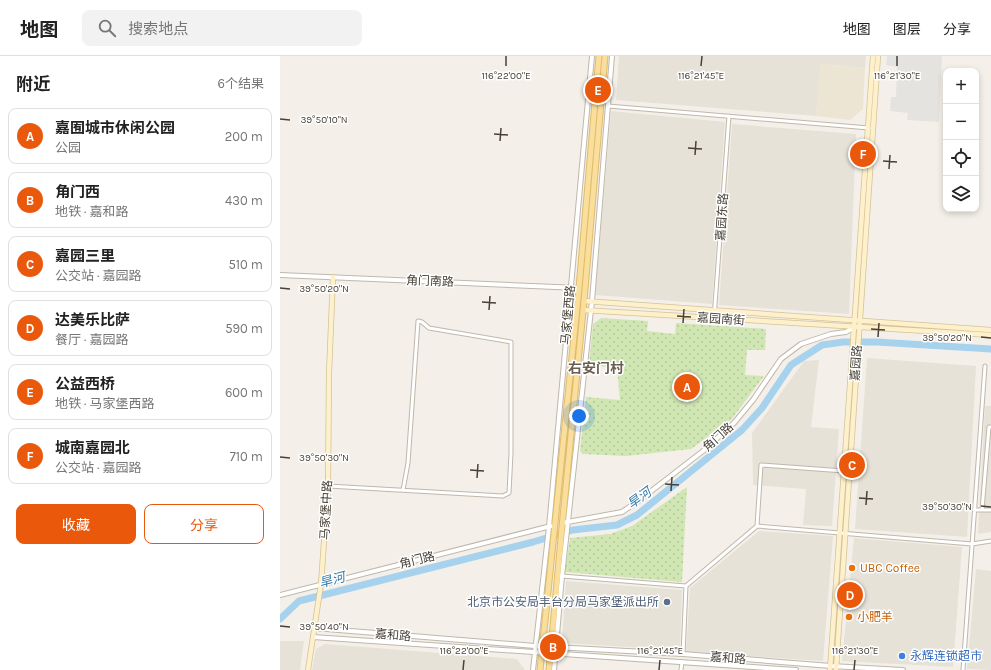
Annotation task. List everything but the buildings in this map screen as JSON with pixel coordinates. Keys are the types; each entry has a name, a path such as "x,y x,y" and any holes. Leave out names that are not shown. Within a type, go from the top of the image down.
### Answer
{"main road":[{"name":"马家堡西路","path":"540,670 579,288 599,56"},
{"name":"马家堡西路","path":"549,670 554,647 560,543 584,301 605,56"},
{"name":"嘉园路","path":"843,534 844,471 857,330 873,56"},
{"name":"嘉园路","path":"857,321 878,56"},
{"name":"马家堡中路","path":"308,670 321,586 328,486 329,368 333,277"},
{"name":"嘉园南街","path":"584,301 857,321"},
{"name":"嘉园南街","path":"583,310 714,318 857,330"},
{"path":"857,321 991,330"},
{"name":"角门路","path":"857,330 991,335"},
{"name":"嘉园路","path":"832,668 843,534 855,353"}],"street":[{"name":"马家堡西路","path":"533,670 549,529 592,56"},
{"name":"马家堡西路","path":"554,647 569,523 592,301 612,56"},
{"path":"607,106 869,128"},
{"name":"嘉园东路","path":"714,318 729,116"},
{"name":"角门南路","path":"280,275 579,288"},
{"path":"328,486 503,496 509,493 511,453 511,342 428,328 422,322 418,321 408,463 403,490"},
{"name":"角门路","path":"562,525 622,512 703,451 734,424 753,400 781,359 801,344 831,334 857,330"},
{"path":"963,670 985,366"},
{"path":"982,510 991,427"},
{"path":"757,526 761,465 844,471"},
{"path":"974,510 991,510"},
{"name":"角门路","path":"280,595 549,529 555,526"},
{"path":"562,576 686,586 757,526 972,544 991,541"},
{"path":"683,654 686,586"},
{"name":"嘉和路","path":"314,628 535,646 683,654 832,668 903,670"},
{"name":"嘉和路","path":"313,637 682,661 796,670"},
{"name":"马家堡西路","path":"553,653 554,670"},
{"path":"681,670 682,661"}],"shaded area":[{"path":"619,56 866,56 865,68 821,64 816,116 616,100"},
{"path":"887,56 942,56 939,122 907,120 908,113 890,111 891,97 896,97 897,67 886,65"},
{"path":"820,64 865,68 863,109 850,120 816,116"},
{"path":"611,111 725,122 712,304 595,295"},
{"path":"732,124 856,134 849,314 719,305"},
{"path":"867,358 976,366 967,537 855,529"},
{"path":"819,360 811,427 839,429 832,526 803,525 806,489 753,485 752,433 804,361"},
{"path":"985,406 991,406 991,532 978,534"},
{"path":"759,531 833,536 823,661 686,652 690,588"},
{"path":"854,538 962,547 953,667 842,661"},
{"path":"976,569 991,571 991,670 967,669"},
{"path":"566,581 682,590 680,650 562,643"},
{"path":"280,641 304,641 300,670 280,670"},
{"path":"325,644 517,659 525,670 312,670 316,649"}],"green space":[{"path":"601,318 648,321 647,331 675,334 676,323 766,329 765,350 747,350 745,375 764,376 731,420 691,449 626,456 583,454 580,451 586,397 620,400 617,368 589,365 593,324"},
{"path":"687,487 682,582 565,572 570,538 610,534 632,526"}],"waterway":[{"name":"旱河","path":"280,619 299,601 533,542 573,530 617,525 637,515 742,430 762,408 791,365 822,345 843,342 877,342 991,349"}],"place":[{"name":"公益西桥","path":"598,90"},
{"name":"城南嘉园北","path":"863,154"},
{"name":"嘉囿城市休闲公园","path":"687,387"},
{"name":"嘉园三里","path":"852,465"},
{"name":"UBC Coffee","path":"852,568"},
{"name":"达美乐比萨","path":"850,595"},
{"name":"北京市公安局丰台分局马家堡派出所","path":"667,602"},
{"name":"小肥羊","path":"849,617"},
{"name":"角门西","path":"553,647"},
{"name":"永辉连锁超市","path":"902,656"}],"district":[{"name":"右安门村","path":"596,368"}]}
